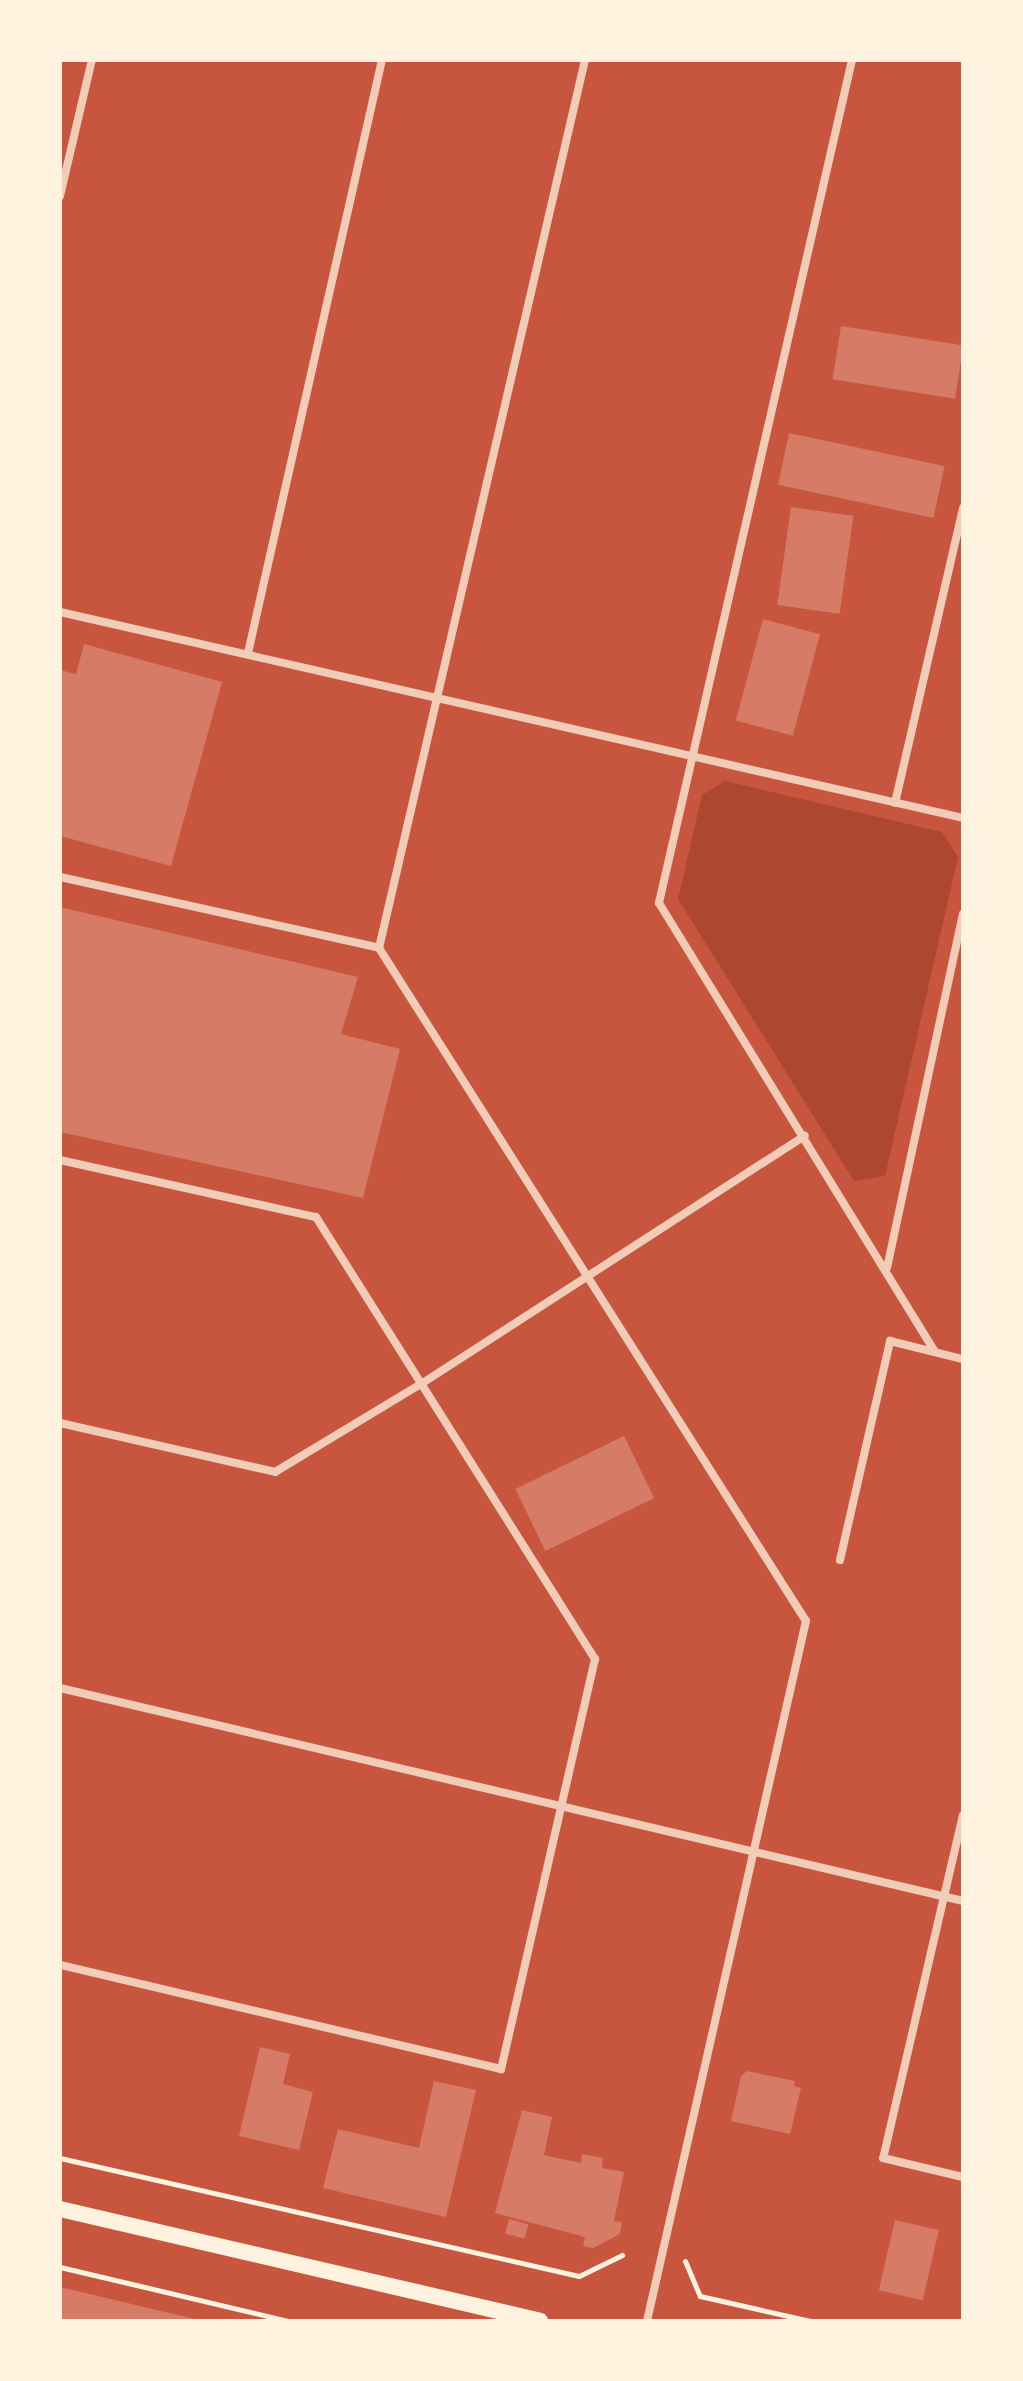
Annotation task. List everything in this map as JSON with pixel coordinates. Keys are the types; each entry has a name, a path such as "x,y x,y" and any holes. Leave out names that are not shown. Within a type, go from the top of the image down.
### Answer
{"main road":[{"path":"60,2209 540,2321"}],"street":[{"path":"60,196 92,60"},
{"path":"248,653 382,60"},
{"path":"379,948 585,60"},
{"path":"852,60 659,903 887,1268 935,1352"},
{"path":"895,803 963,508"},
{"path":"60,612 963,818"},
{"path":"60,877 379,948 806,1621 647,2321"},
{"path":"887,1268 963,914"},
{"path":"60,1423 275,1472 421,1384 805,1136"},
{"path":"60,1160 316,1217 595,1659 501,2069 60,1965"},
{"path":"840,1560 890,1341 963,1359"},
{"path":"60,1688 963,1901"},
{"path":"963,1815 883,2158 963,2177"}],"path":[{"path":"60,2158 579,2276 622,2255"},
{"path":"683,2257 700,2296 810,2321"},
{"path":"60,2267 288,2321"}],"shaded area":[{"path":"725,781 942,832 958,857 885,1176 854,1181 678,899 702,795"}],"building":[{"path":"841,326 963,345 955,399 833,379"},
{"path":"789,433 945,466 934,518 778,485"},
{"path":"791,507 853,516 840,614 777,605"},
{"path":"763,619 820,634 793,736 736,720"},
{"path":"84,644 222,682 171,866 60,836 60,670 76,674"},
{"path":"60,907 358,977 341,1034 400,1049 363,1198 60,1132"},
{"path":"624,1436 654,1498 545,1551 515,1489"},
{"path":"260,2047 290,2054 283,2084 313,2092 299,2150 239,2136"},
{"path":"747,2071 795,2081 794,2086 801,2088 790,2134 731,2121 741,2076"},
{"path":"434,2081 476,2090 446,2217 323,2188 338,2129 419,2148"},
{"path":"522,2110 552,2117 544,2155 581,2163 582,2154 603,2158 602,2168 624,2172 614,2221 622,2222 620,2234 593,2248 583,2246 585,2237 495,2213"},
{"path":"509,2219 528,2224 524,2239 505,2233"},
{"path":"895,2220 939,2230 923,2300 879,2290"},
{"path":"60,2287 199,2320 199,2321 60,2321"}]}
